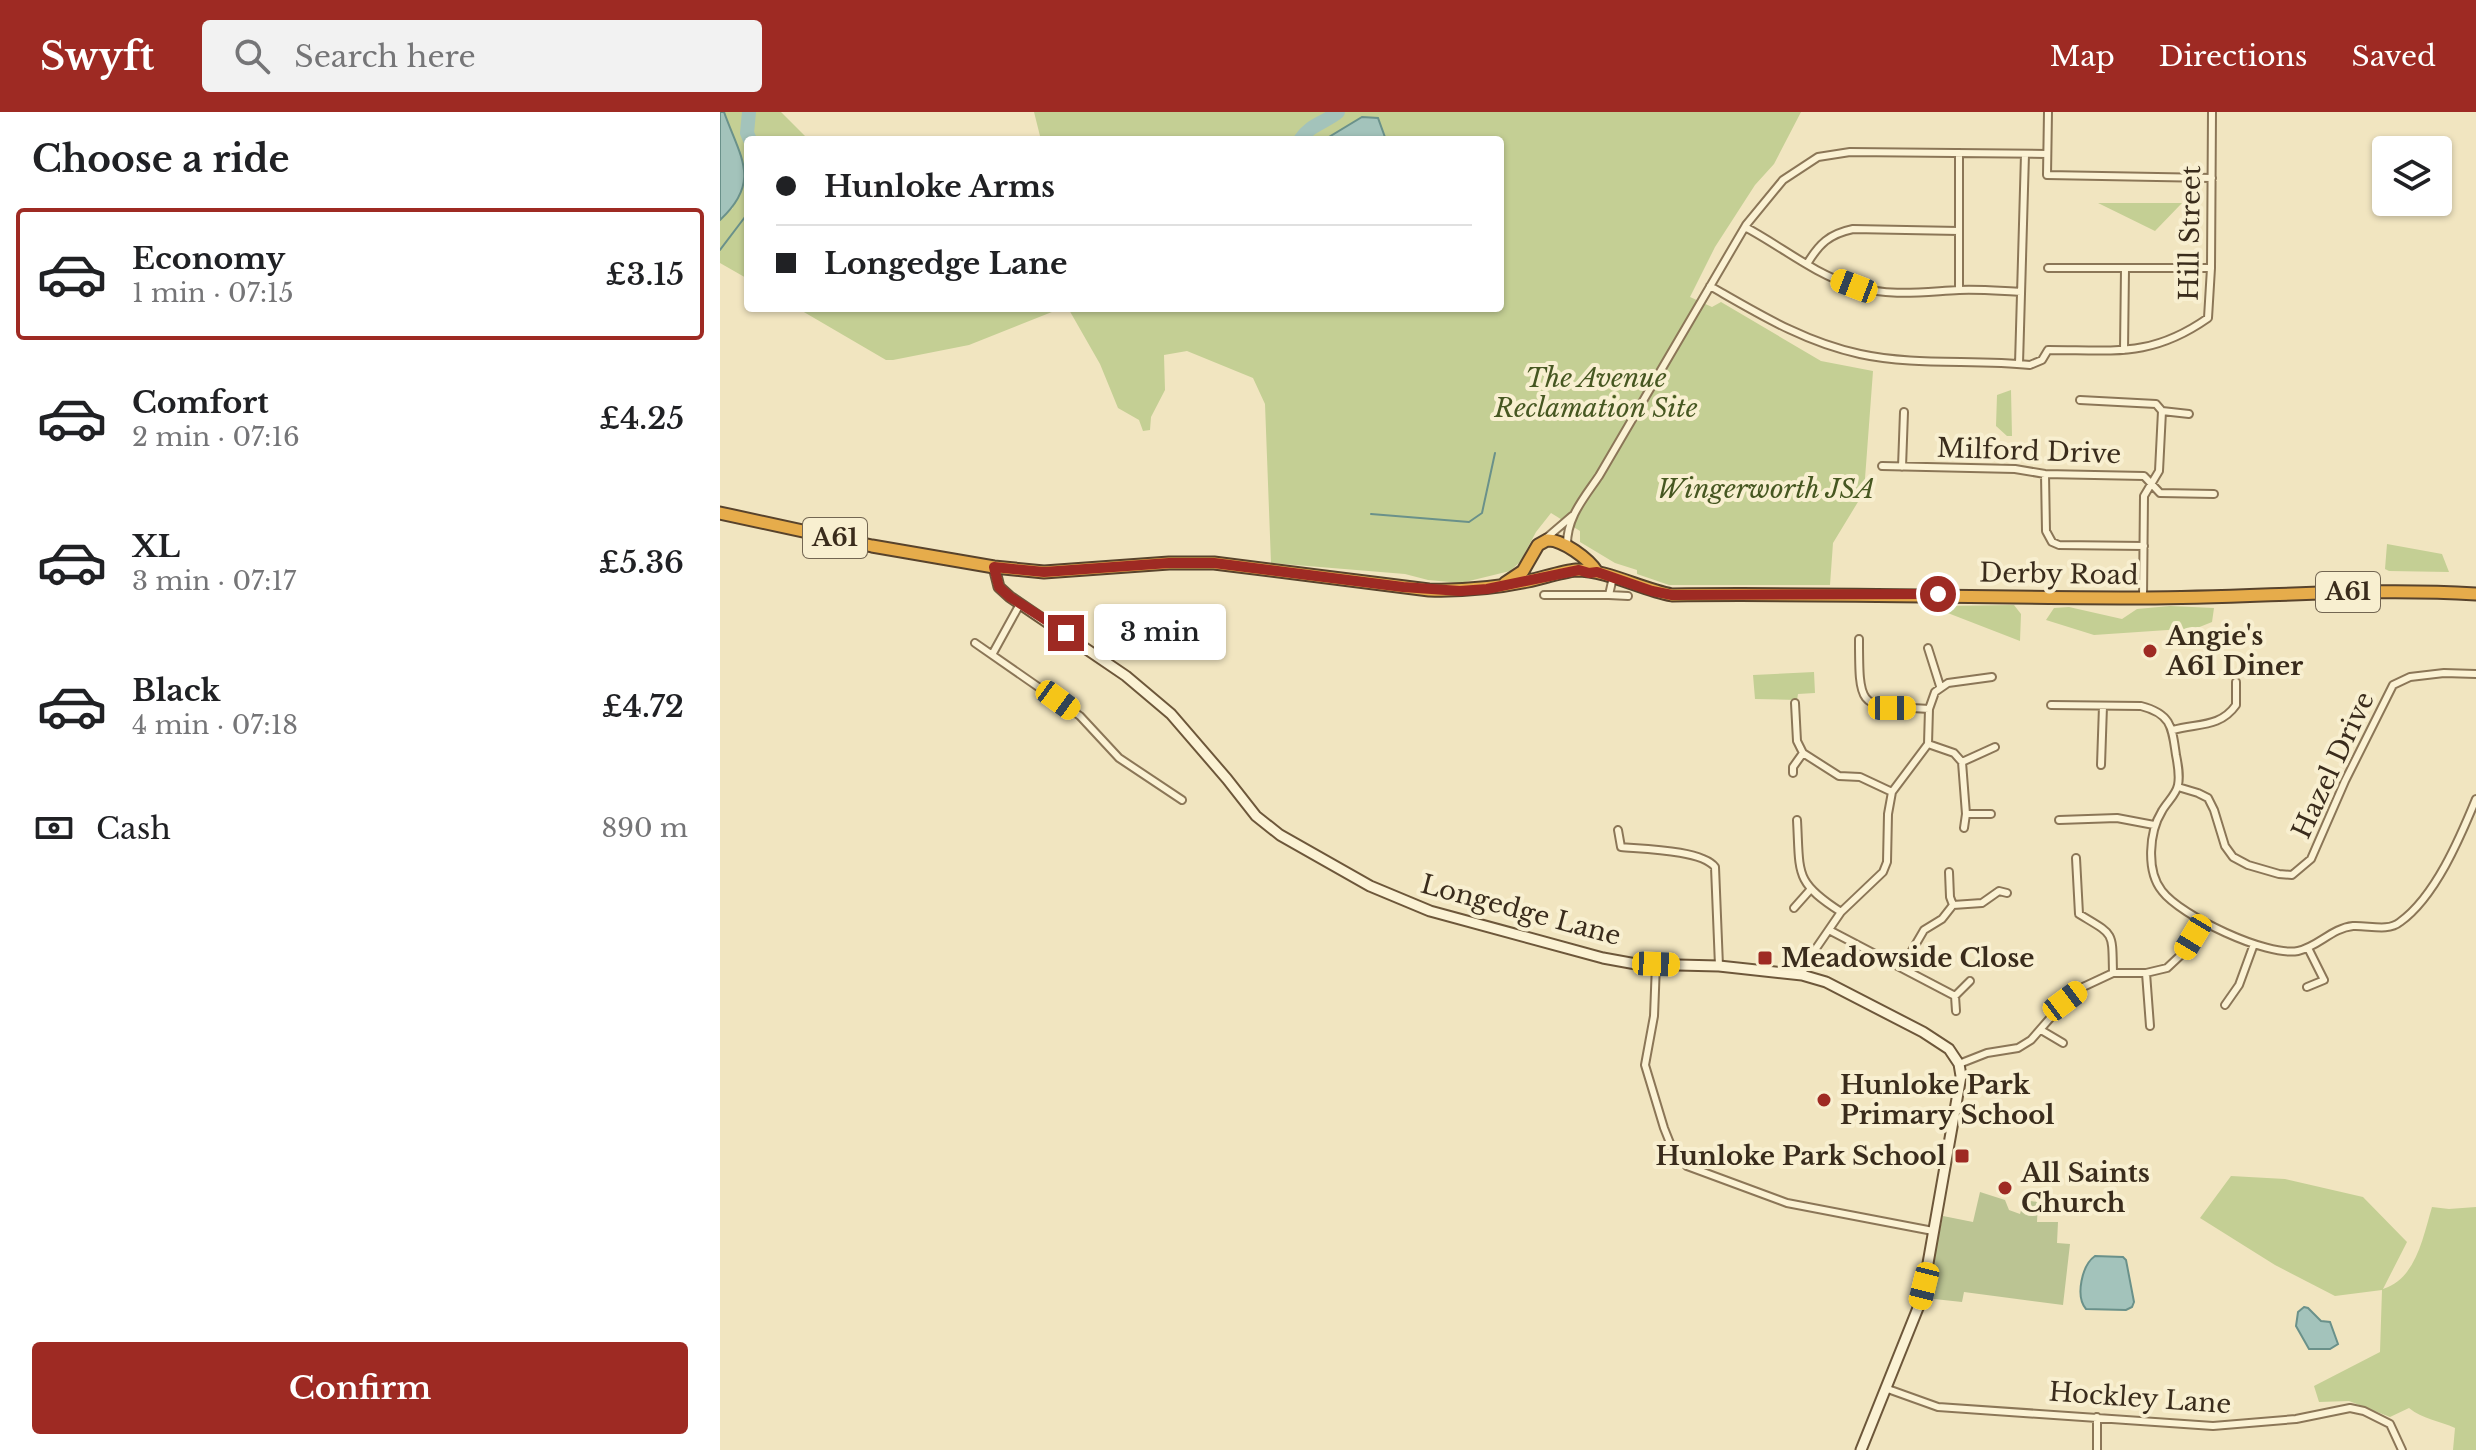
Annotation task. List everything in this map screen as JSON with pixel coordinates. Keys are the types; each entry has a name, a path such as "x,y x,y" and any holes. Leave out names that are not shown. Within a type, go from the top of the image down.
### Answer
{"highway":[{"name":"Derby Road","path":"720,513 857,543 994,567 1044,572 1192,562 1429,590 1460,591 1502,586 1574,570 1597,572 1672,595 1910,594 2143,598 2380,591 2476,594"},
{"path":"1502,586 1523,571 1534,554 1542,542 1554,539 1567,548 1569,565 1556,575 1538,570 1534,554"},
{"name":"Derby Road","path":"1567,548 1591,563 1597,572"}],"street":[{"path":"2048,112 2047,175 2212,178"},
{"name":"Hill Street","path":"1710,286 1782,328 1826,346 1862,355 2030,365 2042,360 2048,350 2150,348 2184,335 2208,318 2212,112"},
{"path":"1542,542 1572,516 1599,476 1745,227 1783,180 1818,157 1850,152 2047,154"},
{"path":"1959,153 1959,290"},
{"path":"2019,364 2025,154"},
{"path":"1745,227 1825,274 1854,286 1892,293 1927,294 1959,290 2021,292"},
{"path":"1807,264 1826,238 1837,232 1853,229 1959,231"},
{"path":"2048,268 2211,268"},
{"path":"2124,350 2125,269"},
{"path":"2080,400 2156,404 2162,411 2189,414"},
{"path":"2143,598 2144,496 2159,471 2162,411"},
{"name":"Milford Drive","path":"1902,467 1904,412"},
{"name":"Milford Drive","path":"1882,466 2144,476 2160,493 2214,494"},
{"path":"2045,474 2046,531 2052,542 2144,546"},
{"path":"1567,548 1572,516"},
{"name":"Longedge Lane","path":"994,567 999,587 1126,676 1171,714 1256,816 1308,852 1370,886 1430,911 1603,958 1719,966 1802,975 1826,982 1923,1032 1949,1049 1959,1064"},
{"path":"1609,595 1613,577"},
{"path":"1544,595 1628,596"},
{"path":"993,653 1020,604"},
{"path":"1859,639 1859,681 1861,691 1869,702 1880,707 1929,709"},
{"path":"975,643 1080,716 1119,758 1182,800"},
{"path":"1928,648 1940,686"},
{"name":"Hazel Drive","path":"2178,787 2208,798 2225,846 2233,857 2248,865 2292,875 2311,859 2345,781 2393,685 2410,677 2444,673 2476,674"},
{"path":"1802,975 1806,963 1841,912 1883,872 1887,862 1888,814 1892,792 1928,744 1931,699 1940,686 1992,677"},
{"path":"2173,730 2215,724 2222,720 2236,705 2236,682"},
{"path":"1795,703 1797,741 1803,753 1839,776 1860,777 1892,792"},
{"path":"2051,705 2141,706 2156,710 2173,730 2178,787 2154,825 2152,857 2157,884 2173,903 2202,922 2254,944 2294,952 2352,926 2379,928 2398,925 2422,901 2462,834 2476,799"},
{"path":"2101,765 2103,706"},
{"path":"1928,744 1954,753 1962,762 1966,814 1964,828"},
{"path":"1962,762 1995,747"},
{"path":"1793,773 1793,767 1803,753"},
{"path":"1966,814 1991,814"},
{"path":"2059,820 2117,818 2154,825"},
{"path":"1797,820 1803,880 1810,890 1841,912"},
{"path":"1618,830 1621,847 1697,856 1712,862 1715,867 1719,966"},
{"path":"2076,858 2079,914 2109,932 2113,973"},
{"path":"1949,872 1953,905"},
{"path":"1794,908 1810,890"},
{"path":"1903,966 1924,930 1942,919 1953,905 1982,903 1999,891 2007,893"},
{"path":"1861,1450 1920,1303 1958,1096 1959,1064 1987,1053 2018,1048 2041,1030 2065,1001 2083,987 2113,973 2146,973 2167,968 2183,953 2202,922"},
{"path":"1829,930 1903,966 1955,996"},
{"path":"2225,1005 2239,985 2254,944"},
{"path":"2307,987 2324,980 2308,948"},
{"path":"1656,964 1654,1016 1645,1065 1672,1148 1687,1166 1787,1203 1933,1231"},
{"path":"2146,973 2150,1026"},
{"path":"1956,1011 1955,996 1970,981"},
{"path":"2041,1030 2063,1043"},
{"name":"Hockley Lane","path":"1885,1388 1938,1407 2213,1426 2296,1419 2350,1408 2364,1411 2390,1424 2402,1450"},
{"path":"2097,1417 2097,1450"}],"green space":[{"path":"724,112 781,112 805,136 744,136 744,277 720,263 720,220 733,208"},
{"name":"The Avenue Reclamation Site","path":"1034,112 1801,112 1774,164 1755,185 1715,247 1690,297 1712,307 1721,302 1821,361 1873,371 1864,492 1833,543 1830,585 1669,585 1637,574 1637,570 1615,563 1580,542 1580,531 1551,513 1536,532 1520,562 1510,571 1461,583 1405,574 1271,563 1265,404 1253,378 1187,351 1164,355 1165,390 1151,417 1150,430 1143,431 1139,420 1118,408 1100,364 1070,312 1504,312 1504,136 1040,136"},
{"path":"2098,203 2182,203 2155,231"},
{"path":"804,312 1052,312 969,345 886,360"},
{"path":"2011,390 2012,436 2007,436 1996,426 1997,395"},
{"path":"2387,544 2442,554 2449,572 2389,571 2385,569"},
{"path":"2014,605 2021,614 2020,641 1940,610 1946,606"},
{"path":"2170,606 2214,608 2212,622 2197,628 2094,635 2046,620 2054,608 2069,607 2122,619 2137,609"},
{"path":"1814,672 1815,693 1798,694 1797,700 1755,699 1753,675"},
{"path":"2231,1176 2285,1179 2363,1197 2407,1242 2383,1289 2394,1284 2411,1267 2432,1207 2476,1207 2476,1450 2453,1450 2455,1428 2409,1408 2390,1417 2349,1401 2319,1402 2314,1386 2380,1352 2382,1290 2335,1296 2275,1265 2200,1218"},
{"path":"1980,1192 2005,1200 2009,1210 2020,1214 2024,1200 2038,1202 2037,1222 2058,1222 2057,1243 2070,1244 2063,1305 1964,1292 1962,1302 1925,1298 1943,1216 1973,1222"}],"water":[{"path":"720,112 724,112 741,156 744,181 733,206 720,220"},
{"path":"1362,117 1378,118 1385,136 1331,136"},
{"path":"2095,1256 2123,1257 2126,1260 2134,1302 2132,1307 2126,1310 2086,1309 2081,1296 2082,1281 2090,1260"},
{"path":"2304,1307 2321,1321 2330,1322 2338,1344 2330,1349 2309,1349 2296,1326 2298,1312"}],"waterway":[{"path":"748,136 749,112"},
{"path":"1303,136 1338,112"},
{"path":"720,250 744,218"},
{"path":"1371,514 1469,522 1482,513 1495,453"}],"place":[{"name":"Angie's A61 Diner","path":"2150,651"},
{"name":"Meadowside Close","path":"1765,958"},
{"name":"Hunloke Park Primary School","path":"1824,1100"},
{"name":"Hunloke Park School","path":"1962,1156"},
{"name":"All Saints Church","path":"2005,1188"}],"route":[{"path":"1066,633 999,587 994,567 1044,572 1214,563 1429,590 1460,591 1487,589 1579,570 1597,572 1672,595 1938,594"}],"park label":[{"name":"Wingerworth JSA","path":"1766,489"}]}
